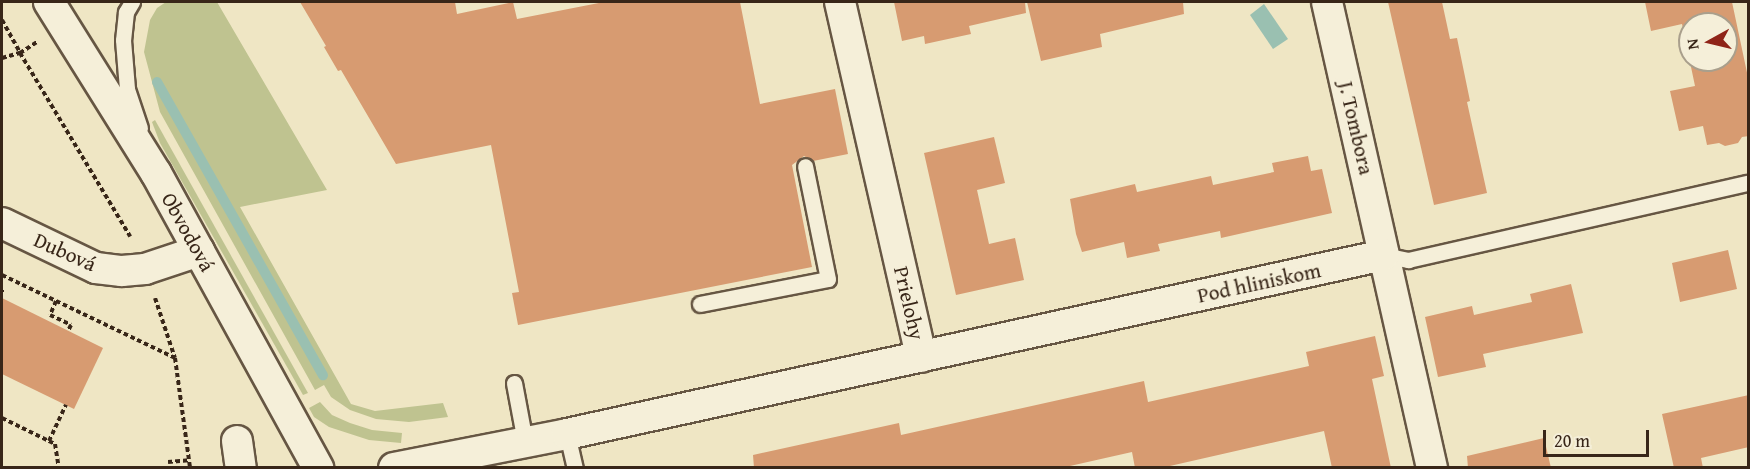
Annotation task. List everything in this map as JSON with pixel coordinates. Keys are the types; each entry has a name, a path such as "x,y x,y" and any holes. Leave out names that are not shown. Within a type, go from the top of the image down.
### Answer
{"street":[{"name":"Obvodová","path":"49,2 156,173 318,468"},
{"name":"Prielohy","path":"394,468 567,434 921,357 840,2"},
{"name":"J. Tombora","path":"1327,2 1384,255"},
{"name":"Dubová","path":"2,223 96,268 123,272 145,269 199,251"},
{"name":"Pod hliniskom","path":"921,357 1384,255"},
{"path":"1384,255 1432,468"}],"lane":[{"path":"132,2 126,12 123,40 127,89 156,173"},
{"path":"700,304 828,279 805,166"},
{"path":"1384,255 1408,260 1749,183"},
{"path":"514,383 525,442"},
{"path":"567,434 575,468"}],"path":[{"path":"2,58 20,53 132,240"},
{"path":"2,274 175,358"},
{"path":"153,292 175,358 190,468"},
{"path":"56,301 50,315 71,324 68,331"},
{"path":"49,441 66,405"},
{"path":"2,418 55,444 59,468"},
{"path":"168,462 189,460"}],"green space":[{"path":"166,2 217,2 327,190 240,207 351,404 375,411 443,403 448,417 409,422 376,419 350,410 331,397 324,385 315,390 160,112 144,52 150,20 157,8"},
{"path":"155,120 308,393 303,395 160,143 152,122"},
{"path":"320,402 332,415 350,423 372,430 402,433 401,443 369,440 329,427 314,417 309,408"}],"shaded area":[{"path":"1264,4 1288,39 1273,49 1250,15"}],"building":[{"path":"300,2 455,2 457,14 513,2 517,19 604,2 740,2 760,104 835,89 848,154 813,161 804,156 792,165 812,267 518,325 512,293 519,292 491,145 396,164 341,70 338,71"},
{"path":"894,2 1025,2 1026,13 969,26 971,34 925,44 924,36 902,41"},
{"path":"1027,2 1183,2 1184,14 1100,34 1102,47 1041,61"},
{"path":"1388,2 1442,2 1450,39 1457,38 1470,101 1467,102 1487,193 1434,205"},
{"path":"1645,2 1732,2 1734,12 1678,12 1678,25 1651,31"},
{"path":"1738,30 1749,82 1749,136 1742,137 1738,143 1725,146 1719,143 1707,145 1703,126 1679,131 1670,91 1695,86 1692,72 1738,72"},
{"path":"994,137 1005,183 977,190 989,244 1015,238 1024,280 956,295 924,153"},
{"path":"1308,156 1311,171 1322,169 1332,213 1221,238 1220,231 1158,244 1160,251 1127,258 1124,242 1082,252 1076,234 1070,199 1135,184 1137,192 1211,176 1213,185 1274,172 1272,163"},
{"path":"1728,250 1737,289 1680,302 1672,263"},
{"path":"1571,284 1583,333 1483,354 1486,367 1438,377 1425,317 1472,306 1474,315 1532,302 1530,294"},
{"path":"2,298 103,348 74,409 2,374"},
{"path":"1375,336 1384,376 1372,379 1391,468 1332,468 1324,431 1161,468 1135,468 1132,452 1061,468 754,468 753,455 899,423 901,435 1144,381 1148,402 1309,366 1306,352"},
{"path":"1749,395 1749,447 1701,458 1703,468 1674,468 1662,414"},
{"path":"1544,438 1551,468 1468,468 1467,456"}],"waterway":[{"path":"157,82 323,375"}]}
